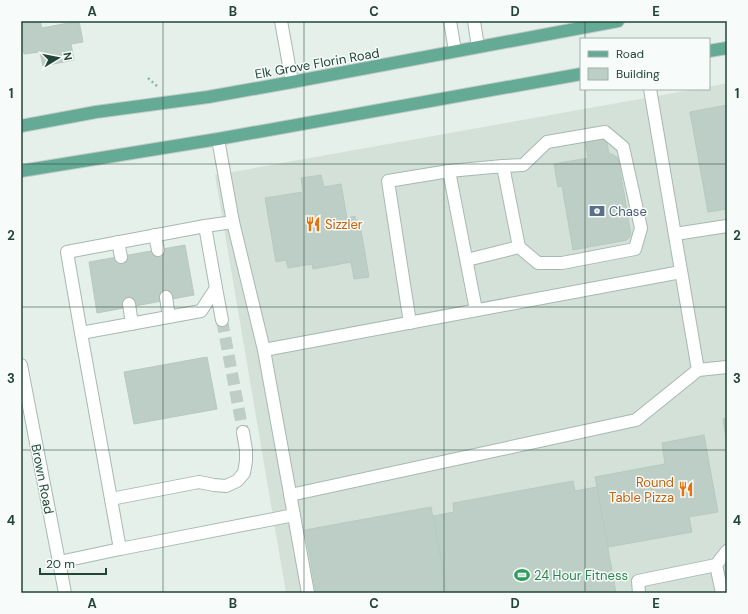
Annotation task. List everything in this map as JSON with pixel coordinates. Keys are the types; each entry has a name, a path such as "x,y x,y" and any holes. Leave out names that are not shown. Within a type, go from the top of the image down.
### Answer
{"main road":[{"name":"Elk Grove Florin Road","path":"21,126 96,112 208,97 618,21"},
{"path":"710,51 727,48"},
{"path":"21,171 218,139 580,74"}],"street":[{"path":"281,21 292,82"},
{"path":"450,21 456,51"},
{"path":"474,21 478,47"},
{"path":"650,90 698,370"},
{"path":"410,323 388,181 449,171 503,166 523,165 547,142 605,132 623,147 641,228 635,249 562,262 538,263 519,248 503,166"},
{"path":"218,139 233,222 264,350 308,593"},
{"path":"449,171 476,310"},
{"path":"120,549 67,252 233,222"},
{"path":"205,226 222,320"},
{"path":"675,234 727,226"},
{"path":"155,235 158,250"},
{"path":"118,242 121,257"},
{"path":"467,260 519,248"},
{"path":"264,350 681,272"},
{"path":"82,333 201,311 216,288"},
{"path":"166,297 169,317"},
{"path":"129,304 132,324"},
{"name":"Brown Road","path":"21,365 65,593"},
{"path":"290,495 636,420 698,370 727,367"},
{"path":"111,499 198,482 226,486 237,481 244,472 246,461 243,432"},
{"path":"59,562 294,515"},
{"path":"639,593 638,581 716,565 727,551"},
{"path":"716,565 722,593"}],"shaded area":[{"path":"727,83 727,593 286,593 215,175 690,90 710,90 710,87"}],"building":[{"path":"40,21 42,28 79,21 83,42 71,44 74,60 43,66 40,52 24,54 21,37 21,22"},
{"path":"727,105 727,209 708,212 690,112"},
{"name":"Chase","path":"604,135 609,154 612,154 618,158 631,235 627,240 573,250 562,186 558,187 554,164 588,158 585,138"},
{"name":"Sizzler","path":"321,175 324,187 341,184 347,218 355,216 358,230 361,230 369,277 354,279 351,262 313,269 312,264 288,268 286,260 276,262 265,198 303,192 301,178"},
{"path":"185,245 194,295 97,313 89,262"},
{"path":"207,357 217,409 134,424 124,372"},
{"path":"727,418 727,445 723,419"},
{"path":"704,435 718,512 689,517 692,532 608,547 595,477 665,464 662,443"},
{"path":"573,481 575,491 597,487 616,593 447,593 433,516 454,512 453,503"},
{"path":"431,507 447,593 316,593 305,530"}],"tunnel":[{"path":"158,250 166,297"},
{"path":"121,257 129,304"},
{"path":"222,320 243,432"}],"place":[{"name":"Chase","path":"597,211"},
{"name":"Sizzler","path":"313,224"},
{"name":"Round Table Pizza","path":"686,489"},
{"name":"24 Hour Fitness","path":"522,575"}]}
